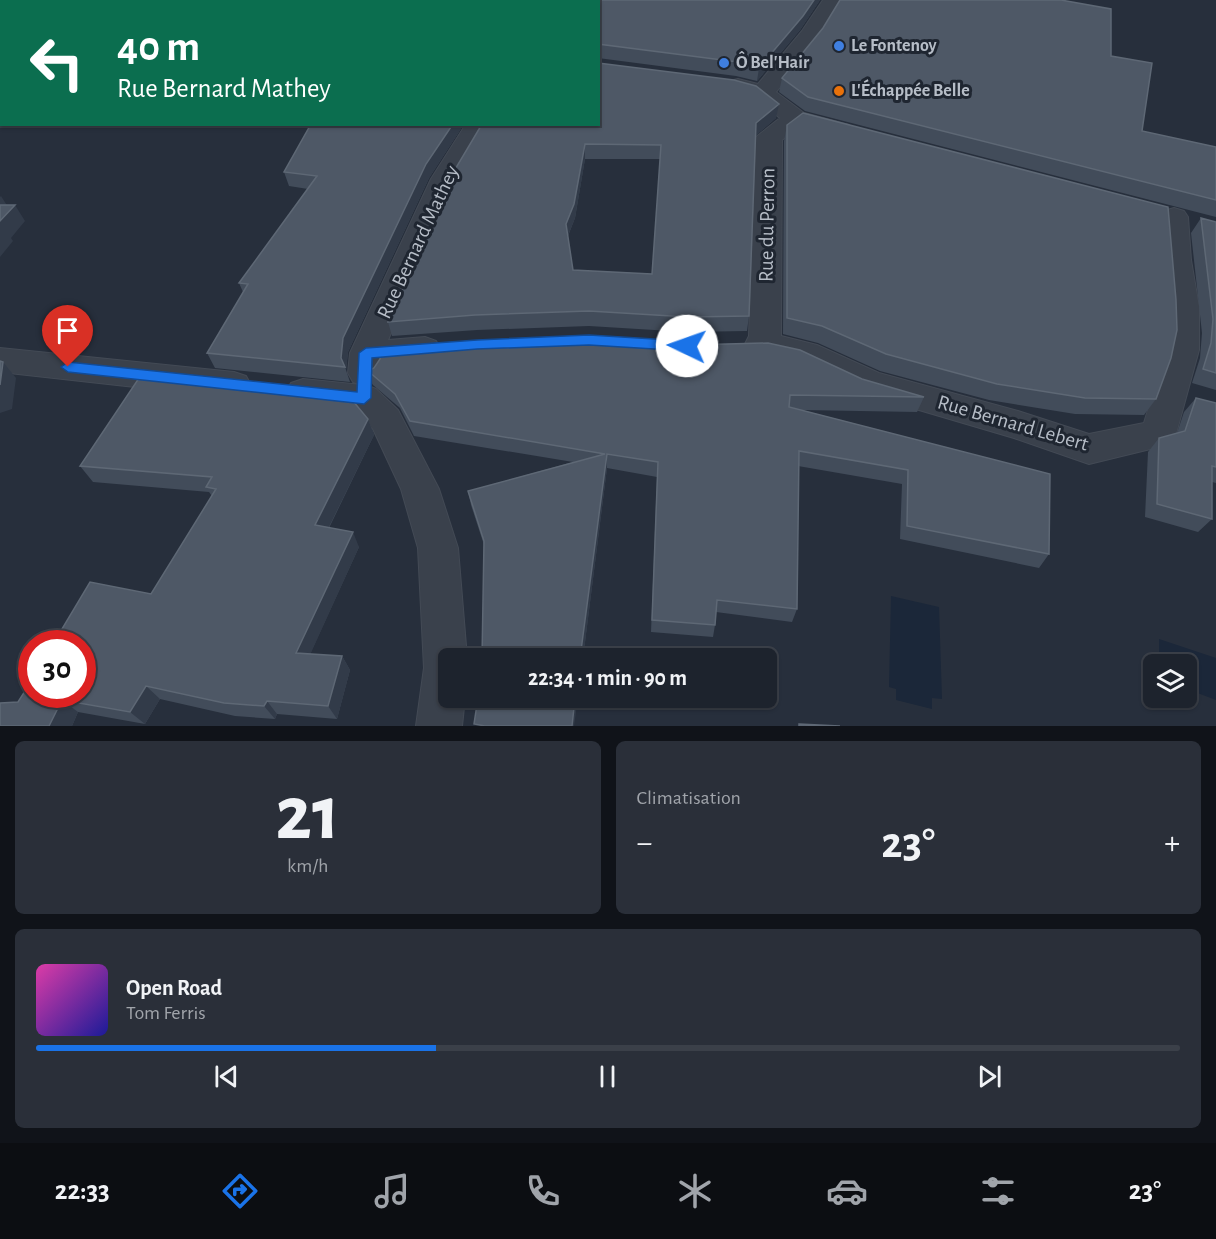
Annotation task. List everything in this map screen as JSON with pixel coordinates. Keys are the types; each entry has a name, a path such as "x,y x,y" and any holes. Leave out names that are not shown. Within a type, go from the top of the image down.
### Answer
{"street":[{"path":"763,93 810,34 833,0"},
{"path":"713,82 763,93 795,118 864,136"},
{"name":"Rue du Perron","path":"765,344 769,137 795,118"},
{"name":"Rue Bernard Mathey","path":"364,398 366,353 444,179 478,126"},
{"name":"Rue Bernard Lebert","path":"765,344 806,353 870,383 1018,425 1089,449 1158,434 1183,350 1183,307 1176,261 1173,217"},
{"path":"731,345 765,344"},
{"path":"366,353 455,346"},
{"path":"0,360 364,398 386,420 420,489 438,548 446,668 439,726"},
{"path":"1170,393 1205,402"}],"water":[{"path":"891,596 939,607 942,699 932,698 932,709 896,700 896,689 889,687"},
{"path":"1159,639 1216,658 1216,700 1197,693 1197,654 1159,654"}],"building":[{"path":"600,0 814,0 759,68 738,62 600,44"},
{"path":"840,0 1061,0 1111,9 1111,56 1152,63 1142,131 1216,147 1216,200 808,97 782,78 823,28"},
{"path":"600,63 734,80 756,86 779,104 756,123 749,316 688,317 589,311 475,315 388,322 457,166 481,126 600,126","holes":["585,144 661,145 652,274 573,270 566,224 574,204"]},
{"path":"803,113 1168,207 1177,330 1171,358 1156,399 1085,398 997,384 886,354 822,326 787,318 787,125"},
{"path":"310,126 452,126 426,164 343,338 341,358 345,367 207,353 248,284 239,283 317,176 284,172"},
{"path":"0,205 15,205 0,221"},
{"path":"1201,218 1216,222 1216,373 1203,369 1211,343 1213,319"},
{"path":"589,339 689,345 768,343 800,350 862,379 924,397 790,395 789,407 1050,474 1049,554 907,526 908,470 799,451 797,609 717,600 715,625 652,620 658,462 607,454 581,648 482,648 484,541 468,491 605,454 410,421 395,394 368,371 374,368 380,359 380,351 475,343"},
{"path":"0,361 3,362 0,385"},
{"path":"141,375 348,395 368,419 315,525 353,532 296,653 342,656 328,706 267,701 264,706 224,703 146,686 130,712 96,706 96,630 61,630 90,582 151,594 216,489 206,487 212,477 80,466"},
{"path":"1196,398 1216,403 1216,467 1212,466 1212,519 1157,504 1159,438 1185,431"},
{"path":"18,702 18,708 58,708 49,726 0,726 0,703"},
{"path":"476,708 574,708 572,726 474,724"},
{"path":"799,724 840,726 799,726"}],"place":[{"name":"Le Fontenoy","path":"839,46"},
{"name":"Ô Bel'Hair","path":"724,63"},
{"name":"L'Échappée Belle","path":"839,91"}],"route":[{"path":"68,367 364,398 366,353 477,344 589,340 687,346"}]}
